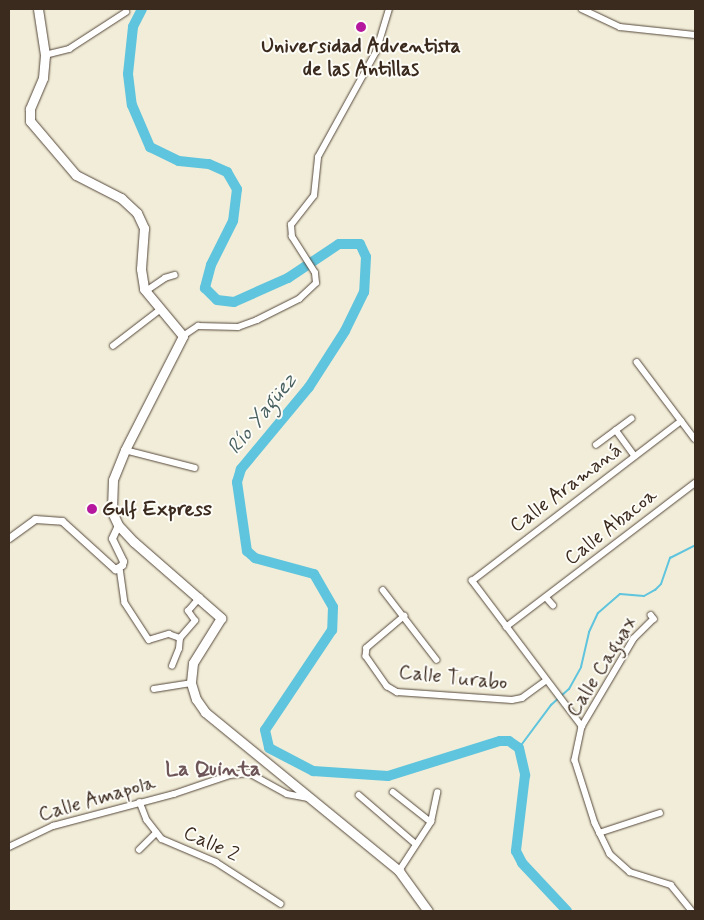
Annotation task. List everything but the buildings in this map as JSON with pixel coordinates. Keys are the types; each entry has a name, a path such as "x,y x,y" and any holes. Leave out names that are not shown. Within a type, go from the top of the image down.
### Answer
{"main road":[{"path":"38,9 46,55 43,78 30,109 30,121 76,175 121,198 137,213 144,228 140,269 146,292 183,336 125,450 110,497 112,512 118,525 152,558 200,597 221,618 193,663 192,682 196,699 205,712 307,798 399,871 428,911"}],"street":[{"path":"385,9 387,18"},
{"path":"183,336 198,326 238,327 258,320 312,289 316,284 315,273 292,237 291,225 314,196 318,157 376,52 390,9"},
{"path":"582,9 620,27 695,35"},
{"path":"46,55 69,49 126,12"},
{"path":"146,292 165,278 175,275"},
{"path":"114,346 161,309"},
{"path":"637,362 695,439"},
{"path":"596,445 631,419"},
{"name":"Calle Aramaná","path":"506,627 472,581 681,421"},
{"path":"616,430 635,456"},
{"path":"125,450 195,468"},
{"name":"Calle Abacoa","path":"506,627 695,483"},
{"path":"9,538 35,519 62,521 111,566 120,568"},
{"path":"118,525 112,538 123,557 120,568 125,603 149,640 169,634 180,638"},
{"name":"Calle Turabo","path":"384,590 438,660"},
{"path":"172,666 179,649 180,638 195,621 188,611 200,597"},
{"path":"546,597 553,605"},
{"name":"Calle Caguax","path":"651,615 654,619 634,639 582,727 575,760 599,834 622,866 638,876 671,885 692,911"},
{"name":"Calle Turabo","path":"405,616 367,648 366,656 387,686 397,692 512,700 522,698 545,681"},
{"path":"506,627 563,706 582,727"},
{"path":"154,689 192,682"},
{"name":"Calle Amapola","path":"10,844 46,828 242,773 271,782 286,794 307,798"},
{"path":"393,792 430,822"},
{"path":"399,871 430,822 437,793"},
{"path":"359,796 416,844"},
{"name":"Calle 2","path":"140,802 156,833 170,843 216,862 281,904"},
{"path":"599,834 660,813"},
{"path":"139,850 156,833"}],"waterway":[{"name":"Río Yagüez","path":"142,9 133,27 128,74 132,105 150,147 179,161 209,164 227,172 237,189 233,221 211,265 205,288 217,300 234,302 288,278 339,244 360,244 366,257 364,292 345,331 309,387 241,469 237,482 247,551 255,558 314,574 333,607 332,630 265,730 269,748 313,771 388,776 500,741 509,741 519,748 525,775 516,851 522,863 567,911"},
{"path":"519,748 551,705 569,689 581,667 589,632 598,613 620,594 644,596 655,590 661,584 670,558 695,545"}],"place":[{"name":"Universidad Adventista de las Antillas","path":"361,27"},
{"name":"Gulf Express","path":"92,509"}],"district":[{"name":"La Quinta","path":"213,769"}]}
